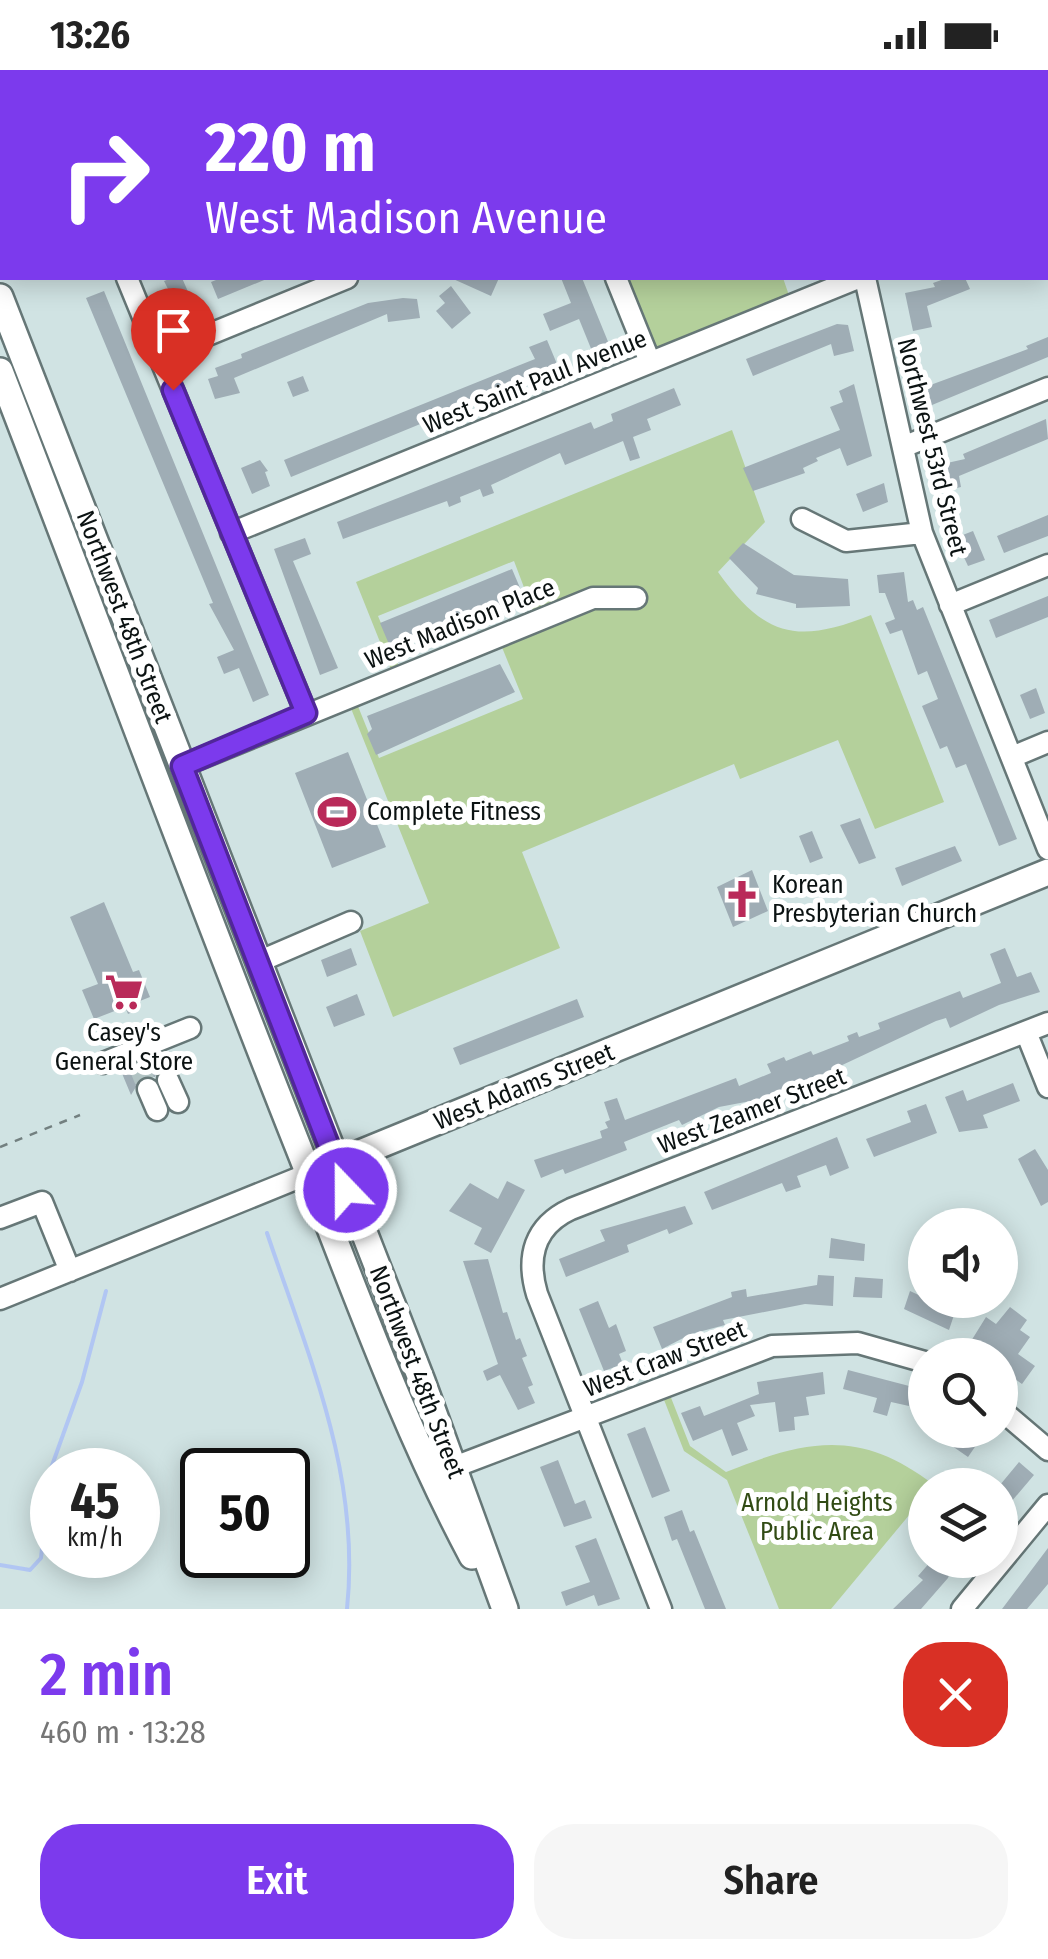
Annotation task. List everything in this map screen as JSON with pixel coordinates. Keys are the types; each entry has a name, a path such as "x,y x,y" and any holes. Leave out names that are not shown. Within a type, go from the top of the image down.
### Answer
{"main road":[{"name":"Northwest 48th Street","path":"0,297 336,1164 442,1472"},
{"name":"Northwest 48th Street","path":"0,371 148,768 308,1174 503,1609"},
{"path":"63,535 89,564 168,761 182,766"},
{"name":"West Adams Street","path":"308,1174 1048,872"}],"street":[{"path":"129,280 306,713"},
{"path":"158,354 342,280"},
{"path":"617,280 650,362"},
{"name":"West Saint Paul Avenue","path":"231,533 857,280"},
{"name":"Northwest 53rd Street","path":"862,280 922,533 1048,848"},
{"path":"903,447 1048,388"},
{"path":"802,519 846,541 922,533"},
{"path":"950,605 1048,564"},
{"name":"West Madison Place","path":"182,766 593,598 636,598"},
{"path":"1012,756 1048,742"},
{"path":"258,962 350,922"},
{"name":"West Zeamer Street","path":"585,1416 536,1294 531,1272 534,1247 548,1222 564,1212 1048,1023"},
{"path":"103,1063 144,1053 190,1028"},
{"path":"1026,1032 1048,1087"},
{"path":"168,1080 178,1102"},
{"path":"148,1089 157,1110"},
{"name":"West Adams Street","path":"0,1299 308,1174"},
{"path":"0,1218 42,1202 70,1271"},
{"name":"West Craw Street","path":"442,1472 772,1346 858,1343 908,1357"},
{"path":"585,1416 661,1609"},
{"path":"1018,1424 1048,1450"},
{"path":"962,1609 1048,1504"}],"path":[{"path":"0,1147 80,1115"}],"green space":[{"path":"617,280 784,280 792,304 650,362"},
{"path":"732,430 765,522 718,572 751,611 785,629 823,630 871,615 944,802 875,829 838,740 740,779 734,764 522,852 560,948 393,1017 360,931 429,903 346,696 353,694 379,758 523,699 497,635 536,619 514,561 378,616 402,674 394,677 356,582"},
{"name":"Arnold Heights Public Area","path":"666,1385 690,1446 726,1472 783,1452 833,1445 882,1455 908,1468 908,1516 831,1609 779,1609 727,1480 684,1451 659,1387"}],"building":[{"path":"183,280 193,303 178,309 164,281"},
{"path":"216,280 264,280 218,299 211,282"},
{"path":"455,280 498,280 491,296"},
{"path":"562,280 583,280 609,344 592,351 579,319 550,331 543,314 571,303"},
{"path":"966,280 970,289 927,306 932,327 913,331 905,293 935,287 933,283"},
{"path":"451,286 471,313 452,329 436,311 445,303 439,296"},
{"path":"104,291 269,695 253,702 239,668 224,674 217,657 234,650 209,604 213,603 86,298"},
{"path":"417,299 420,318 388,322 387,314 234,378 240,393 215,399 208,379 218,376 215,368 242,358 241,354 368,303"},
{"path":"837,324 848,325 854,351 834,356 831,344 753,376 746,359"},
{"path":"1048,337 1048,357 932,405 925,387 1028,349 1026,346"},
{"path":"547,340 557,364 550,371 291,477 284,460 535,359 529,347"},
{"path":"303,376 309,391 293,397 287,382"},
{"path":"854,384 872,456 847,466 840,448 816,458 818,461 803,468 805,473 753,491 743,468 840,430 830,407 843,402 839,391"},
{"path":"674,388 681,405 647,419 651,430 633,437 640,458 630,461 623,441 565,465 560,453 491,485 494,493 483,497 480,489 460,497 461,502 449,507 447,501 343,539 337,522 591,422 594,429 613,421 611,414"},
{"path":"1046,419 1048,439 959,476 961,487 944,491 938,465 965,459 963,454"},
{"path":"260,460 268,471 265,472 270,486 252,494 241,468"},
{"path":"884,483 888,502 863,512 856,494"},
{"path":"1048,515 1048,536 1004,553 997,536"},
{"path":"973,531 985,560 968,566 955,538"},
{"path":"305,538 311,554 293,561 338,668 320,675 274,549"},
{"path":"743,543 794,575 848,579 850,606 796,608 796,604 756,594 758,588 729,558"},
{"path":"512,569 523,595 519,598 391,649 380,623"},
{"path":"904,572 908,602 913,600 917,610 923,607 1017,839 999,846 966,764 956,768 947,746 940,749 922,706 938,699 927,671 918,675 902,630 890,634 885,623 895,619 885,593 879,593 877,575"},
{"path":"1048,596 1048,617 996,638 989,620"},
{"path":"500,664 515,692 376,755 367,734 372,729 367,716"},
{"path":"1036,688 1045,713 1030,719 1020,695"},
{"path":"348,752 386,847 332,868 295,773"},
{"path":"860,818 876,858 859,864 840,825"},
{"path":"812,831 823,858 810,863 799,836"},
{"path":"955,846 962,861 902,886 895,868"},
{"name":"Korean Presbyterian Church","path":"752,870 768,911 733,927 717,887"},
{"path":"104,902 133,972 139,970 150,997 135,1003 137,1010 128,1014 125,1007 94,1019 82,990 98,984 70,917"},
{"path":"351,948 357,965 327,977 321,960"},
{"path":"1005,948 1017,977 1031,972 1040,992 999,1005 950,1028 946,1018 936,1021 821,1075 756,1100 719,1107 682,1125 679,1120 624,1142 627,1150 565,1174 563,1169 541,1178 534,1160 602,1138 600,1131 608,1128 605,1122 610,1120 604,1102 617,1098 625,1120 736,1078 739,1086 771,1073 767,1064 784,1057 786,1061 811,1051 813,1055 849,1041 847,1036 857,1032 859,1037 880,1029 878,1023 960,991 963,998 1001,983 990,954"},
{"path":"357,994 365,1015 334,1027 326,1007"},
{"path":"577,999 584,1017 460,1065 453,1048"},
{"path":"170,1051 177,1070 163,1067 155,1077 142,1077 131,1095 121,1071"},
{"path":"1013,1083 1020,1101 983,1115 988,1128 959,1132 945,1097 963,1090 967,1101"},
{"path":"926,1104 937,1133 874,1157 866,1139 911,1122 907,1111"},
{"path":"837,1137 849,1168 830,1176 826,1165 797,1176 801,1187 786,1192 782,1183 712,1210 704,1192"},
{"path":"1035,1149 1048,1170 1048,1202 1041,1206 1018,1159"},
{"path":"507,1181 525,1190 491,1253 474,1244 482,1228 449,1211 470,1183 498,1199"},
{"path":"685,1206 693,1224 669,1234 667,1229 627,1245 629,1252 566,1277 559,1259 605,1241 600,1230"},
{"path":"831,1238 865,1244 864,1261 829,1258"},
{"path":"488,1259 503,1313 507,1312 516,1340 520,1338 527,1356 522,1358 533,1385 528,1387 535,1403 518,1410 500,1375 487,1381 483,1371 498,1364 463,1261"},
{"path":"818,1275 834,1276 833,1306 805,1304 723,1320 725,1325 691,1334 662,1349 653,1327 732,1297 731,1292 746,1289 747,1297 817,1285"},
{"path":"855,1277 883,1279 882,1298 853,1297"},
{"path":"598,1301 609,1328 616,1324 626,1351 619,1354 623,1364 604,1371 579,1309"},
{"path":"1018,1313 1027,1320 1020,1330 1030,1337 1018,1354 1018,1338 973,1338 985,1318 996,1324 1001,1318 1018,1318"},
{"path":"923,1318 953,1318 949,1330"},
{"path":"1018,1354 1035,1366 1022,1384 1018,1381"},
{"path":"848,1370 908,1386 908,1406 891,1402 887,1416 873,1412 877,1398 843,1389"},
{"path":"823,1372 825,1394 806,1397 809,1415 794,1417 795,1430 779,1432 775,1402 750,1405 755,1416 737,1423 748,1450 732,1456 722,1429 693,1441 681,1413 700,1406 704,1416 759,1394 757,1382"},
{"path":"645,1427 670,1491 652,1498 627,1434"},
{"path":"955,1448 974,1448 968,1457"},
{"path":"558,1460 575,1504 585,1500 592,1518 564,1527 540,1467"},
{"path":"1019,1462 1034,1475 1018,1494 1018,1468 1014,1468"},
{"path":"682,1510 726,1609 705,1609 677,1539 672,1541 664,1517"},
{"path":"596,1538 620,1599 598,1606 594,1595 566,1606 561,1592 590,1582 575,1546"},
{"path":"1048,1548 1048,1584 1027,1609 1002,1609"},
{"path":"920,1578 948,1578 921,1609 893,1609 923,1580"}],"waterway":[{"path":"267,1233 314,1372 339,1464 349,1559 347,1609"},
{"path":"0,1565 30,1570 41,1558 50,1471 82,1382 106,1291"}],"tunnel":[{"path":"157,1054 168,1080"},
{"path":"137,1062 148,1089"}],"place":[{"name":"Complete Fitness","path":"337,812"},
{"name":"Korean Presbyterian Church","path":"742,899"},
{"name":"Casey's General Store","path":"124,992"}],"route":[{"path":"173,390 306,713 182,766 346,1190"}]}
